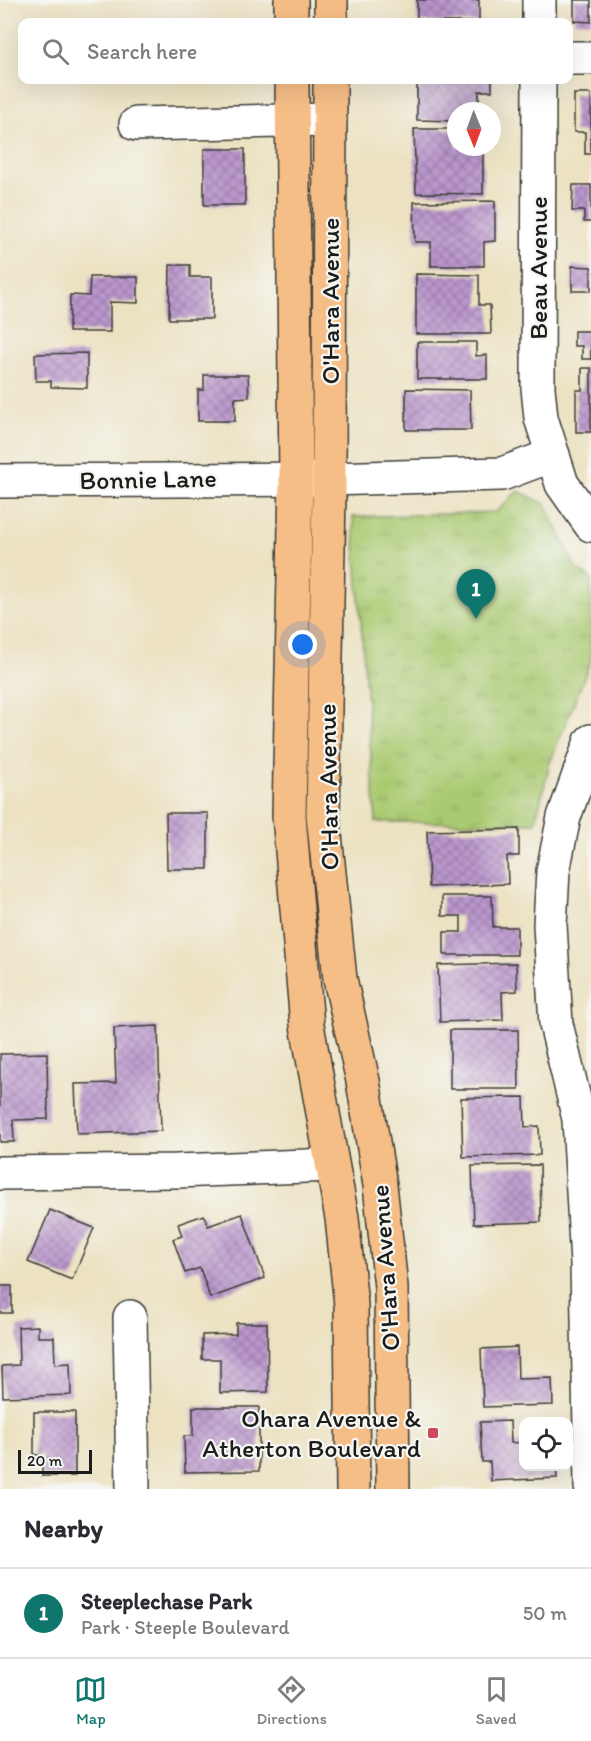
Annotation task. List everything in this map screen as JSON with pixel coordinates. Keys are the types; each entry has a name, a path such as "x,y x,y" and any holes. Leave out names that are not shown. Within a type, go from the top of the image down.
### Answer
{"main road":[{"path":"291,0 291,18"},
{"path":"331,0 331,18"},
{"name":"O'Hara Avenue","path":"292,84 296,478 289,816 307,1025 342,1218 351,1305 353,1489"},
{"name":"O'Hara Avenue","path":"330,84 329,479 323,815 340,979 363,1081 380,1185 391,1287 393,1489"}],"street":[{"path":"539,0 539,18"},
{"path":"573,58 591,58"},
{"name":"Beau Avenue","path":"539,84 538,387 541,418 562,484 591,525"},
{"path":"136,124 330,120"},
{"name":"Bonnie Lane","path":"0,481 329,479 502,474 553,455"},
{"path":"591,741 564,817 553,871 550,925 556,1024 579,1119 587,1264 591,1486"},
{"path":"0,1173 176,1171 332,1165"},
{"path":"130,1317 133,1489"}],"green space":[{"path":"518,491 546,504 576,569 591,578 591,660 550,763 535,823 376,822 353,517 496,512"}],"building":[{"path":"417,0 479,0 479,18 417,18"},
{"path":"574,0 591,0 591,22 574,21"},
{"path":"417,84 492,84 492,91 479,91 479,102 447,102 447,121 417,120"},
{"path":"574,94 591,94 591,154 585,154 585,132 574,132"},
{"path":"414,129 447,129 447,156 483,156 483,194 416,193"},
{"path":"204,149 245,149 245,205 204,205"},
{"path":"573,185 591,185 591,222 584,222 584,211 572,211"},
{"path":"495,201 495,241 484,242 484,266 431,266 431,242 415,242 414,202"},
{"path":"170,265 190,265 190,277 212,277 212,319 169,319"},
{"path":"572,266 591,267 591,291 572,291"},
{"path":"416,274 479,275 479,305 490,305 491,334 416,334"},
{"path":"90,277 138,277 138,303 110,302 110,332 69,332 70,295 89,296"},
{"path":"574,331 591,331 591,359 582,359 582,346 574,346"},
{"path":"417,342 476,342 476,356 487,355 487,379 417,379"},
{"path":"87,353 87,388 51,387 51,381 36,381 35,354"},
{"path":"582,368 591,368 591,432 576,432 576,390 582,390"},
{"path":"204,375 248,375 249,397 235,398 235,421 198,421 198,390 204,390"},
{"path":"406,389 470,390 471,430 406,430"},
{"path":"166,813 208,813 208,869 167,869"},
{"path":"519,829 519,856 507,856 508,884 429,887 427,831"},
{"path":"442,896 492,896 493,927 517,927 517,955 444,955 444,932 461,932 461,916 442,916"},
{"path":"516,963 517,991 502,992 503,1020 440,1022 438,965"},
{"path":"158,1026 161,1131 77,1134 75,1084 116,1083 114,1028"},
{"path":"450,1030 518,1030 519,1089 450,1089"},
{"path":"47,1053 48,1119 13,1120 14,1142 0,1142 0,1054"},
{"path":"524,1097 525,1127 539,1126 540,1155 463,1157 461,1098"},
{"path":"540,1165 541,1222 474,1224 472,1166"},
{"path":"50,1210 94,1228 72,1280 28,1262"},
{"path":"242,1214 265,1278 210,1298 200,1268 185,1273 173,1239 182,1236 178,1224 204,1215 208,1226"},
{"path":"0,1286 12,1286 12,1313 0,1313"},
{"path":"236,1323 267,1323 268,1392 220,1393 220,1359 202,1359 202,1335 236,1334"},
{"path":"38,1326 38,1337 54,1337 55,1364 70,1363 71,1395 3,1397 2,1366 19,1365 18,1327"},
{"path":"517,1347 518,1379 552,1378 553,1405 483,1407 481,1349"},
{"path":"193,1407 259,1407 259,1471 185,1472 184,1436 193,1436"},
{"path":"34,1412 75,1412 75,1476 42,1476 42,1455 34,1455"},
{"path":"510,1421 511,1443 519,1442 519,1471 556,1471 557,1478 491,1481 490,1462 482,1462 480,1422"}],"place":[{"name":"Steeplechase Park","path":"476,619"},
{"name":"Ohara Avenue & Atherton Boulevard","path":"433,1433"}]}
